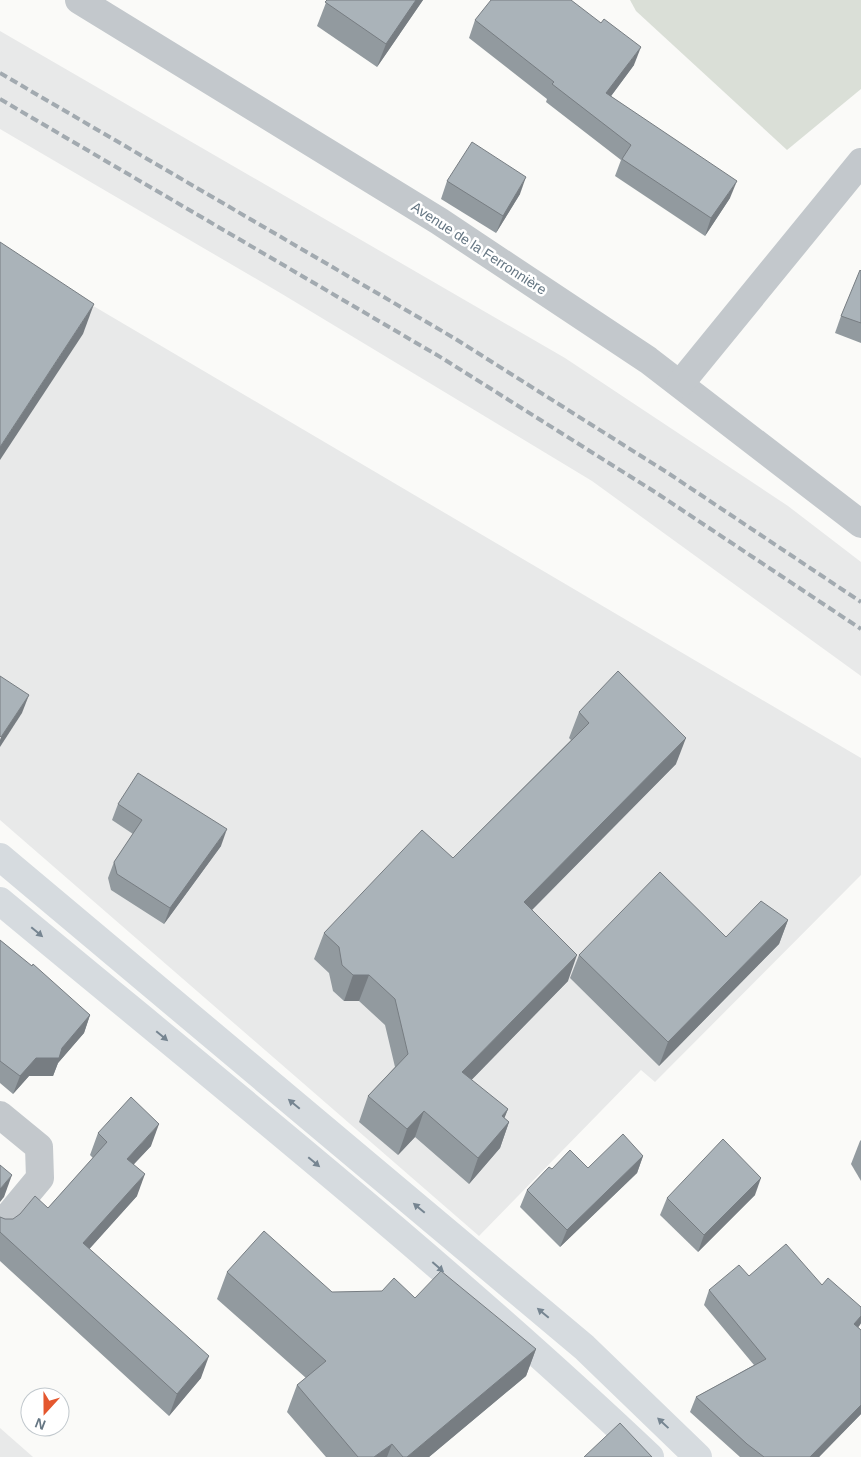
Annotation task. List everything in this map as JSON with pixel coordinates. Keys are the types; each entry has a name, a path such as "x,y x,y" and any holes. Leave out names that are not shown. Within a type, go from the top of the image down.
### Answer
{"main road":[{"path":"0,856 584,1347 698,1457"},
{"path":"0,901 429,1258 560,1371 650,1457"}],"street":[{"name":"Avenue de la Ferronnière","path":"79,0 439,221 648,360 861,524"},
{"path":"680,384 861,162"},
{"path":"0,1115 39,1147 40,1178 0,1226"}],"shaded area":[{"path":"630,0 861,0 861,89 787,150 636,11"},
{"path":"0,31 565,358 788,506 861,562 861,676 592,481 282,294 0,129"},
{"path":"0,251 861,758 861,875 655,1082 641,1070 479,1236 0,820"},
{"path":"0,1428 33,1457 0,1457"}],"building":[{"path":"327,0 416,0 386,44 325,2"},
{"path":"491,0 571,0 601,23 604,19 641,47 606,93 737,181 711,218 622,159 631,145 552,84 554,82 475,20"},
{"path":"472,142 526,177 503,216 447,181"},
{"path":"0,242 94,304 0,447"},
{"path":"861,271 861,323 841,316"},
{"path":"618,671 686,738 524,902 577,955 462,1072 508,1109 502,1116 509,1122 478,1158 424,1111 407,1129 368,1096 408,1054 395,999 369,975 353,975 342,965 339,947 324,933 422,830 453,858 589,723 579,712"},
{"path":"0,676 29,695 1,737 0,736"},
{"path":"138,773 227,829 170,908 117,874 114,862 142,820 118,804"},
{"path":"660,872 726,937 761,901 788,920 668,1042 579,955"},
{"path":"0,940 32,966 33,964 90,1015 62,1048 59,1058 36,1058 20,1076 0,1061"},
{"path":"131,1097 159,1124 127,1159 145,1174 83,1243 209,1356 177,1394 0,1232 0,1217 13,1219 20,1214 35,1196 48,1208 107,1142 98,1133"},
{"path":"623,1134 643,1156 567,1230 527,1190 549,1167 552,1169 570,1150 588,1168"},
{"path":"723,1139 761,1178 704,1235 667,1198"},
{"path":"0,1165 12,1175 0,1189"},
{"path":"264,1231 332,1292 382,1291 394,1278 415,1298 441,1271 536,1349 407,1457 403,1457 392,1444 374,1457 358,1457 297,1385 326,1361 227,1272"},
{"path":"786,1244 822,1285 828,1278 861,1307 861,1316 854,1324 861,1330 861,1405 810,1457 764,1457 696,1397 766,1359 709,1290 739,1265 749,1276"},
{"path":"620,1423 652,1457 584,1457"}],"railway":[{"path":"0,73 454,338 668,473 861,602"},
{"path":"0,99 442,358 655,492 861,629"}]}
